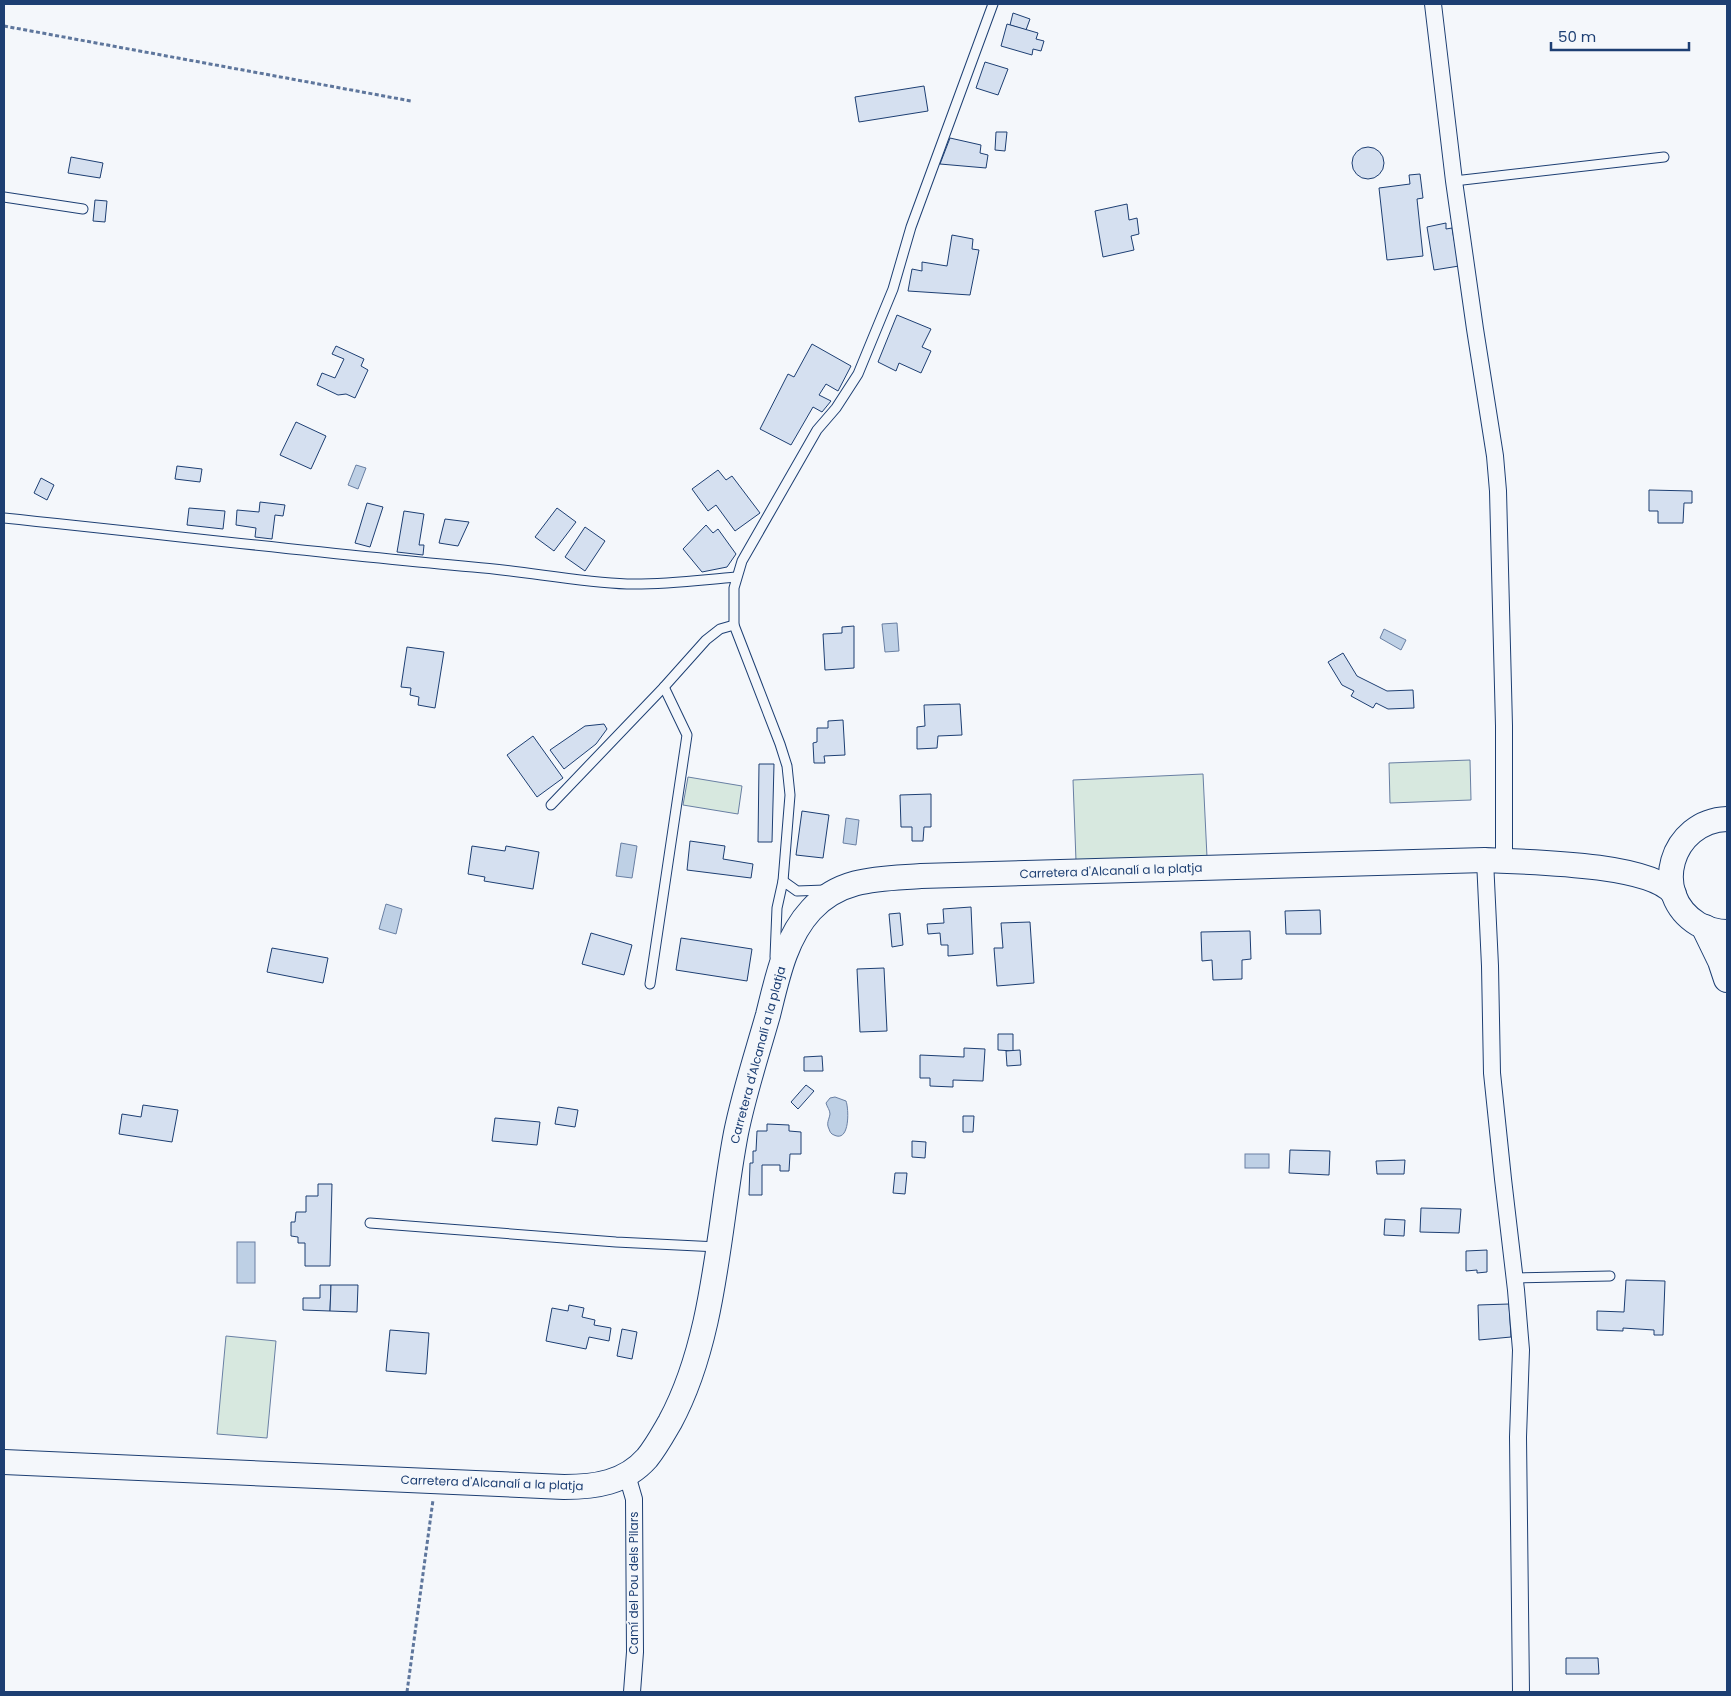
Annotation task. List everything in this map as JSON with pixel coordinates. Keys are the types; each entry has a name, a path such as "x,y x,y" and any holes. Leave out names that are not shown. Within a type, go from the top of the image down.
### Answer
{"main road":[{"name":"Carretera d'Alcanalí a la platja","path":"1599,868 1650,865 1661,860 1679,846 1691,832 1707,823 1727,820"},
{"path":"1679,846 1672,861 1670,878 1674,894 1681,908 1692,920 1716,930 1727,979"},
{"name":"Carretera d'Alcanalí a la platja","path":"4,1462 588,1487 612,1482 627,1475 646,1459 661,1438 675,1413 687,1384 702,1333 736,1134 775,983 784,956 798,928 811,910 831,894 854,882 884,878 931,876 1494,861 1599,868 1655,880 1668,887 1674,894"}],"street":[{"path":"1433,4 1454,181 1495,456 1498,491 1504,726 1494,861 1490,966 1492,1073 1515,1278 1520,1350 1518,1437 1521,1692"},
{"name":"Camí del Pou dels Pilars","path":"627,1475 634,1500 635,1652 632,1692"}],"lane":[{"path":"768,1014 776,949 777,908 783,881 790,795 787,766 780,744 734,625 734,588 736,577 742,561 804,451 817,430 836,408 858,374 893,289 911,227 992,4"},
{"path":"1454,181 1664,157"},
{"path":"4,197 83,209"},
{"path":"4,518 375,558 479,567 594,582 628,584 670,583 736,577"},
{"path":"551,805 664,687 706,640 720,629 734,625"},
{"path":"650,984 687,735 664,687"},
{"path":"783,881 797,891 832,889 854,882"},
{"path":"370,1223 616,1242 718,1247"},
{"path":"1515,1278 1610,1276"}],"path":[{"path":"4,26 411,101"},
{"path":"407,1692 436,1481"}],"shaded area":[{"path":"1470,760 1471,800 1390,803 1389,763"},
{"path":"1203,774 1207,857 1076,861 1073,780"},
{"path":"688,777 742,786 738,814 683,805"},
{"path":"226,1336 276,1341 267,1438 217,1434"}],"water":[{"path":"356,465 366,468 358,489 348,485"},
{"path":"897,623 899,651 885,652 882,624"},
{"path":"1384,629 1406,640 1401,650 1380,638"},
{"path":"846,818 859,820 856,845 843,843"},
{"path":"621,843 637,846 632,878 616,876"},
{"path":"386,904 402,909 396,934 379,929"},
{"path":"835,1097 846,1101 848,1111 846,1130 839,1136 831,1133 828,1125 830,1111 826,1103 830,1098"},
{"path":"1245,1154 1269,1154 1269,1168 1245,1168"},
{"path":"237,1242 255,1242 255,1283 237,1283"}],"building":[{"path":"1013,13 1030,19 1026,30 1010,25"},
{"path":"1007,24 1038,33 1036,39 1044,41 1041,51 1033,49 1032,55 1001,46"},
{"path":"985,62 1008,69 998,95 976,88"},
{"path":"924,86 928,111 859,122 855,97"},
{"path":"996,132 1007,132 1005,151 995,150"},
{"path":"950,138 981,145 980,153 988,155 986,168 940,164"},
{"path":"1368,147 1374,148 1379,152 1383,157 1383,169 1379,174 1374,178 1368,179 1362,178 1357,174 1353,169 1352,163 1353,157 1357,152 1362,148"},
{"path":"71,157 103,163 100,178 68,173"},
{"path":"1420,174 1423,198 1417,199 1423,256 1387,260 1379,188 1410,184 1409,175"},
{"path":"95,200 107,201 105,222 93,221"},
{"path":"1127,204 1129,220 1137,218 1139,234 1131,236 1134,250 1103,257 1095,211"},
{"path":"1446,223 1446,229 1452,228 1459,266 1434,270 1427,227"},
{"path":"952,235 973,239 972,249 979,250 970,295 908,291 912,269 922,271 922,262 947,266"},
{"path":"897,315 931,329 922,347 931,351 921,373 899,363 896,371 878,362"},
{"path":"812,344 851,366 838,391 826,384 819,395 831,401 822,412 813,407 791,445 760,429 788,374 794,377"},
{"path":"336,346 364,359 361,366 368,370 355,398 346,394 338,395 317,385 322,373 335,378 344,359 332,354"},
{"path":"296,422 326,436 311,469 280,455"},
{"path":"177,466 202,469 200,482 175,479"},
{"path":"718,470 726,480 732,476 760,513 735,531 716,505 708,511 692,489"},
{"path":"41,478 54,485 47,500 34,493"},
{"path":"1649,490 1692,491 1692,503 1684,503 1683,523 1658,523 1658,511 1649,511"},
{"path":"260,502 285,505 283,516 275,515 272,539 255,537 256,528 236,525 237,510 259,512"},
{"path":"367,503 383,507 370,547 355,543"},
{"path":"189,508 225,511 223,529 187,525"},
{"path":"557,508 576,522 554,551 535,537"},
{"path":"404,511 424,514 419,545 424,545 423,555 397,552"},
{"path":"445,519 469,522 458,546 439,543"},
{"path":"706,525 713,533 718,529 736,554 727,567 702,572 683,549"},
{"path":"585,527 605,541 585,571 565,557"},
{"path":"854,626 854,668 825,670 823,634 842,633 842,627"},
{"path":"407,647 444,652 435,708 418,705 419,697 410,695 411,688 401,687"},
{"path":"1343,653 1357,676 1387,691 1413,690 1414,708 1388,709 1376,703 1373,708 1351,696 1354,691 1342,685 1328,662"},
{"path":"960,704 962,735 938,736 937,748 917,749 917,727 925,726 924,705"},
{"path":"843,720 845,755 824,756 825,763 814,763 813,743 817,742 817,728 828,728 828,721"},
{"path":"604,724 607,729 596,744 564,769 550,750 585,726"},
{"path":"533,736 563,778 537,797 507,755"},
{"path":"759,764 774,764 772,842 758,842"},
{"path":"931,794 931,827 924,827 923,841 912,841 912,827 901,827 900,795"},
{"path":"802,811 829,815 823,858 796,855"},
{"path":"690,841 725,846 723,859 753,864 751,878 687,870"},
{"path":"472,846 505,851 506,846 539,852 533,889 484,881 485,877 468,874"},
{"path":"971,907 973,954 948,956 948,945 941,945 940,933 928,934 927,924 944,923 943,909"},
{"path":"1320,910 1321,934 1286,934 1285,911"},
{"path":"900,913 903,945 892,947 889,914"},
{"path":"1030,922 1034,983 997,986 994,948 1003,948 1001,923"},
{"path":"1250,931 1251,959 1242,960 1242,979 1213,980 1212,960 1202,961 1201,932"},
{"path":"591,933 632,945 624,975 582,964"},
{"path":"681,938 752,949 747,981 676,970"},
{"path":"272,948 328,958 323,983 267,972"},
{"path":"884,968 887,1031 860,1032 857,969"},
{"path":"998,1034 1013,1034 1013,1051 998,1050"},
{"path":"964,1048 985,1049 983,1081 953,1080 953,1087 930,1086 930,1078 920,1078 920,1055 964,1057"},
{"path":"1020,1050 1021,1065 1007,1066 1006,1051"},
{"path":"822,1056 823,1071 804,1071 804,1057"},
{"path":"806,1085 814,1091 798,1109 791,1102"},
{"path":"143,1105 178,1110 172,1142 119,1134 122,1114 141,1117"},
{"path":"558,1107 578,1110 575,1127 555,1124"},
{"path":"963,1116 974,1116 973,1132 963,1132"},
{"path":"495,1118 540,1122 537,1145 492,1141"},
{"path":"767,1124 789,1125 789,1131 801,1132 801,1154 790,1154 789,1171 780,1171 780,1165 762,1165 762,1195 749,1195 750,1163 753,1163 753,1151 756,1151 757,1131 767,1131"},
{"path":"912,1141 926,1142 925,1158 912,1157"},
{"path":"1290,1150 1330,1151 1329,1175 1289,1173"},
{"path":"1405,1160 1404,1174 1377,1174 1376,1161"},
{"path":"895,1173 907,1173 905,1194 893,1193"},
{"path":"318,1184 332,1184 330,1266 305,1266 305,1243 298,1243 298,1237 291,1236 291,1222 295,1222 296,1212 306,1212 306,1196 318,1196"},
{"path":"1421,1208 1461,1209 1459,1233 1420,1232"},
{"path":"1385,1219 1405,1220 1404,1236 1384,1235"},
{"path":"1487,1250 1487,1272 1477,1273 1477,1270 1466,1271 1466,1251"},
{"path":"1626,1280 1665,1281 1663,1335 1654,1335 1654,1330 1623,1328 1623,1331 1597,1330 1597,1311 1624,1312"},
{"path":"320,1285 331,1285 330,1311 303,1310 303,1298 320,1298"},
{"path":"331,1285 358,1285 357,1312 330,1311"},
{"path":"1509,1304 1511,1337 1479,1340 1478,1305"},
{"path":"569,1305 584,1308 582,1317 595,1320 594,1325 611,1328 609,1341 589,1337 586,1349 546,1341 552,1308 568,1311"},
{"path":"622,1329 637,1332 632,1359 617,1356"},
{"path":"390,1330 429,1333 426,1374 386,1371"},
{"path":"1566,1658 1598,1658 1599,1674 1566,1674"}]}
